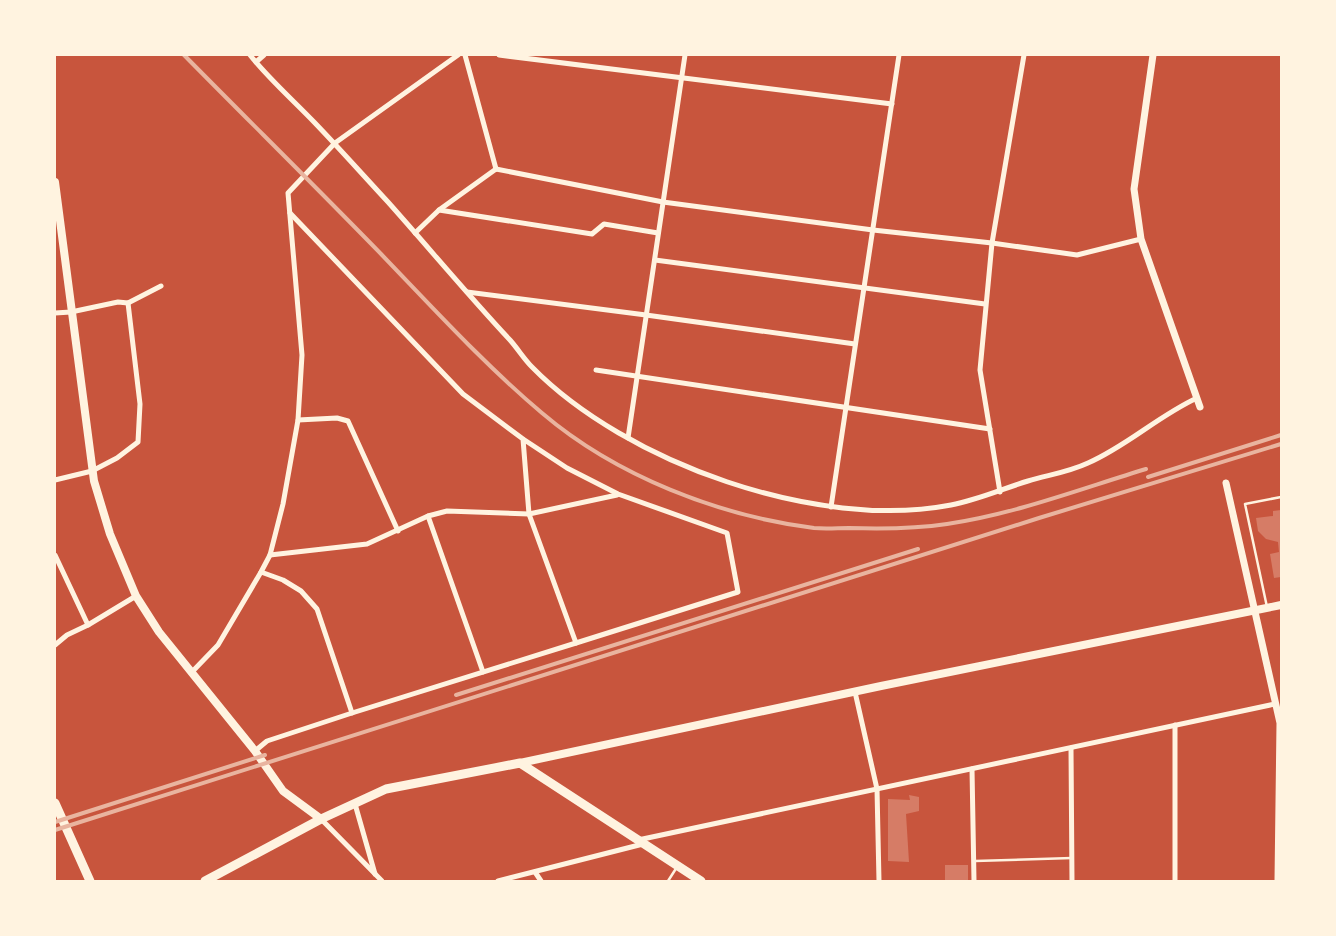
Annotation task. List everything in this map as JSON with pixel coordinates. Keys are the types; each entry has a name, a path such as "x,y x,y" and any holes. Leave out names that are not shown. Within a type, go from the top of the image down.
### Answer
{"main road":[{"path":"55,182 92,471 110,534 136,596 159,632 254,751 283,791 321,819"},
{"path":"205,881 321,819 386,789 520,764 855,692 1281,604"},
{"path":"520,764 701,881"},
{"path":"55,803 90,881"}],"street":[{"path":"250,55 334,143 532,366 570,400 628,438 695,471 770,495 830,507 874,510 923,509 950,506 1089,463 1119,446 1179,406 1197,398"},
{"path":"256,62 264,55"},
{"path":"191,673 218,645 261,572 270,555 283,504 298,420 302,355 288,192 334,143 458,55"},
{"path":"465,55 496,169"},
{"path":"499,55 892,104"},
{"path":"628,438 685,55"},
{"path":"830,507 899,55"},
{"path":"1000,492 980,370 992,243 1024,55"},
{"path":"1153,55 1134,189 1141,239 1200,407"},
{"path":"415,233 439,210 496,169 663,202 1077,255 1141,239"},
{"path":"439,210 592,234 604,224 658,233"},
{"path":"254,751 267,741 352,712 738,592 727,533 618,494 567,468 523,439 463,394 290,213"},
{"path":"654,260 985,304"},
{"path":"55,312 71,312 118,302 128,303 161,286"},
{"path":"466,292 855,344"},
{"path":"55,480 92,471 117,458 138,442 140,404 128,303"},
{"path":"596,370 990,429"},
{"path":"298,420 337,418 348,421 398,531"},
{"path":"523,439 528,514 576,643"},
{"path":"1226,483 1254,609 1278,703 1280,723 1278,881"},
{"path":"270,555 366,544 428,516 447,511 528,514 618,494"},
{"path":"428,516 483,672"},
{"path":"55,555 88,625"},
{"path":"261,572 283,580 301,591 317,609 352,712"},
{"path":"55,645 67,635 88,625 136,596"},
{"path":"855,692 877,789 880,881"},
{"path":"498,881 641,842 1278,703"},
{"path":"1175,725 1175,881"},
{"path":"1071,748 1072,881"},
{"path":"972,769 974,881"},
{"path":"355,804 375,874"},
{"path":"321,819 382,881"},
{"path":"535,872 541,881"}],"lane":[{"path":"1266,607 1245,504 1281,497"},
{"path":"974,861 1072,858"},
{"path":"668,881 678,866"}],"building":[{"path":"1281,510 1281,577 1274,578 1270,554 1279,552 1278,542 1266,539 1258,531 1256,518 1273,516 1273,511"},
{"path":"909,795 919,797 919,811 906,814 909,862 888,861 888,799 910,800"},
{"path":"945,865 968,865 968,881 945,881"}],"railway":[{"path":"184,55 358,230 460,336 521,395 571,436 602,456 670,490 742,514 814,528 910,528 935,526 998,514 1146,469"},
{"path":"1148,477 1281,435"},
{"path":"55,830 1039,518 1281,444"},
{"path":"456,695 918,549"},
{"path":"55,822 265,755"}]}
